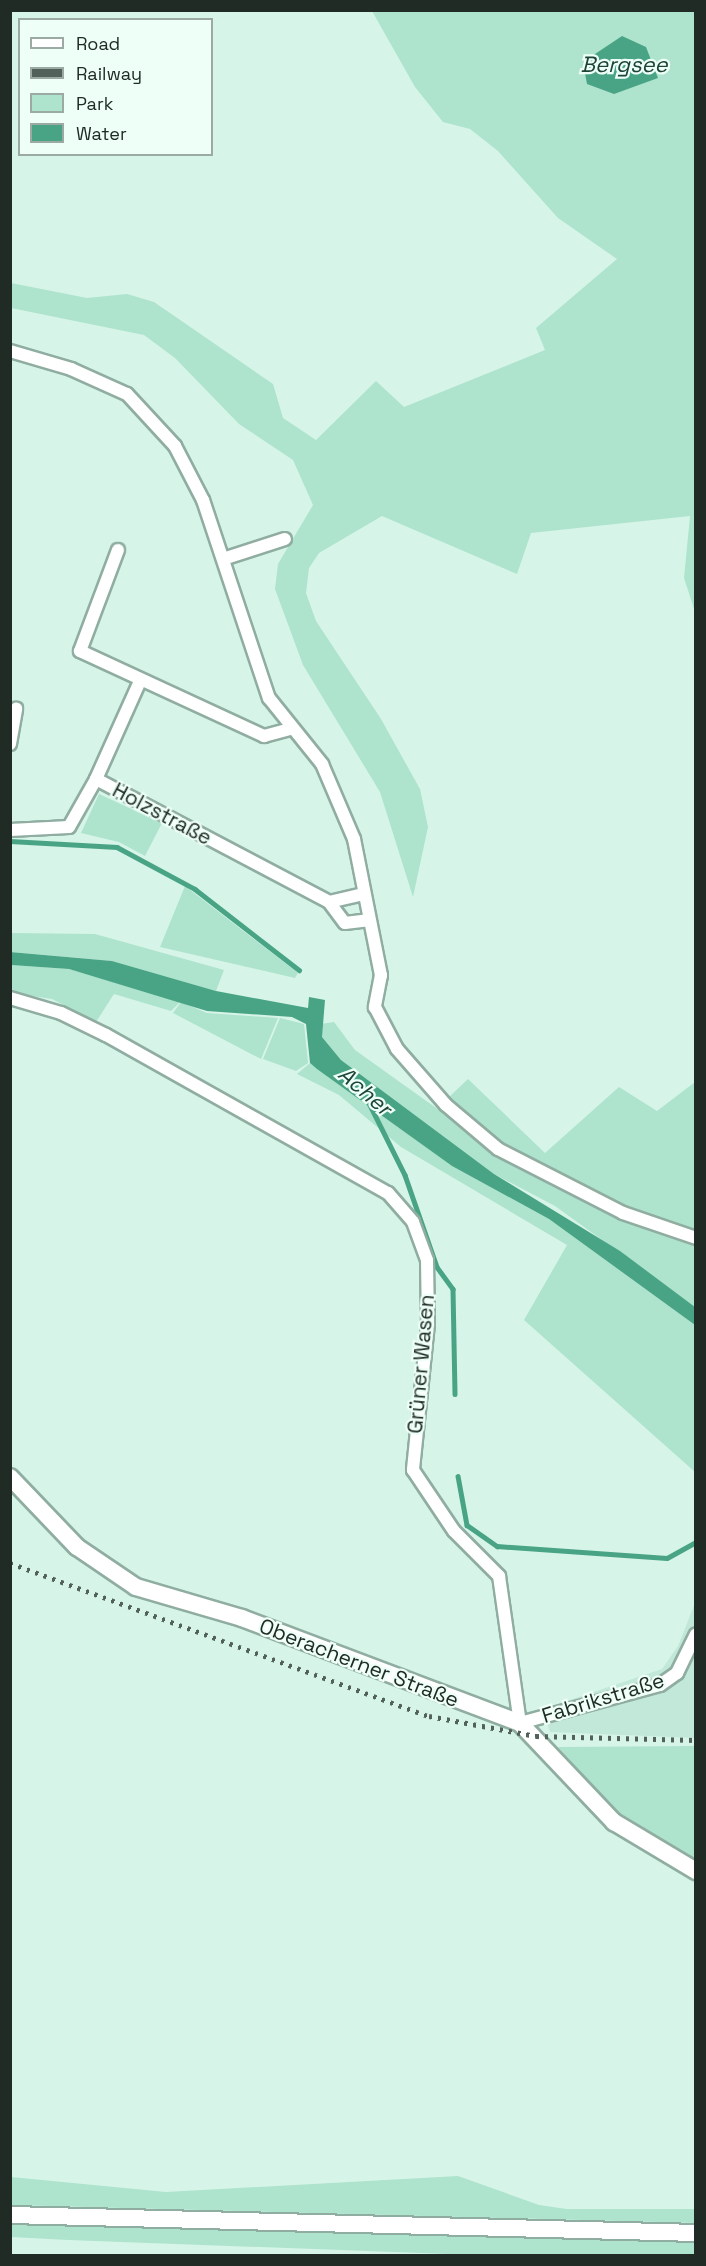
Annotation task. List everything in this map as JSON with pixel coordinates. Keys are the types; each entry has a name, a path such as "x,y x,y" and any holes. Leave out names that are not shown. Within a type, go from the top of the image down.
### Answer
{"street":[{"path":"10,351 71,369 127,394 157,422 203,500 254,661 269,698 291,729 321,764 342,807 381,975 375,1007 397,1049 446,1105 498,1149 546,1177 623,1213 696,1239"},
{"path":"223,559 285,539"},
{"path":"118,550 80,651 140,681 264,736 291,729"},
{"path":"96,779 140,681"},
{"path":"10,744 16,709"},
{"name":"Holzstraße","path":"10,830 69,827 96,779 329,902 345,923 368,920"},
{"path":"329,902 364,894"},
{"name":"Grüner Wasen","path":"10,998 61,1013 106,1035 388,1192 413,1222 427,1260 428,1324 413,1470 454,1531 499,1576 520,1723"},
{"name":"Oberacherner Straße","path":"10,1477 76,1547 129,1583 242,1618 520,1723 614,1822 696,1871"},
{"name":"Fabrikstraße","path":"520,1723 660,1685 677,1673 696,1634"},
{"path":"10,2215 696,2233"}],"shaded area":[{"path":"695,1603 695,1738 550,1732 543,1709 662,1669 678,1646"}],"green space":[{"path":"372,11 695,11 695,612 684,578 690,516 531,533 517,574 382,516 319,553 309,568 306,593 316,621 381,719 420,789 428,827 413,897 380,792 303,665 275,589 278,564 313,505 293,460 239,424 175,358 144,335 11,308 11,283 87,298 127,294 154,302 273,384 283,418 316,440 376,381 404,407 545,350 536,328 617,259 558,218 498,151 470,129 443,122 415,87"},
{"path":"99,794 162,823 145,856 119,842 81,833"},
{"path":"185,886 298,973 295,978 160,947"},
{"path":"10,933 95,934 224,970 216,991 112,961 11,952"},
{"path":"10,965 69,969 180,1002 171,1011 114,994 96,1022 52,999 11,993"},
{"path":"181,1002 207,1013 278,1018 261,1059 173,1013"},
{"path":"280,1018 304,1024 308,1063 296,1071 263,1059"},
{"path":"334,1022 355,1050 520,1168 611,1215 695,1246 695,1307 555,1206 494,1174 341,1060 322,1037 321,1024"},
{"path":"310,1063 452,1166 549,1219 695,1325 695,1472 524,1320 567,1245 401,1147 339,1095 297,1074"},
{"path":"468,1079 545,1153 619,1087 657,1111 695,1082 695,1231 621,1205 509,1147 448,1098"},
{"path":"695,1746 695,1860 615,1810 558,1747"},
{"path":"458,2176 539,2205 567,2209 695,2209 695,2223 11,2205 11,2177 166,2192"},
{"path":"10,2223 695,2240 696,2255 501,2256 68,2240 11,2237"}],"water":[{"name":"Bergsee","path":"622,36 646,47 658,78 614,94 587,84 584,68 592,56"},
{"name":"Acher","path":"10,952 112,961 216,991 308,1008 309,997 325,1000 322,1037 341,1060 494,1174 620,1251 695,1307 695,1325 549,1219 452,1166 317,1069 310,1063 306,1024 292,1017 207,1011 69,969 11,965"}],"waterway":[{"path":"10,841 117,847 195,889 299,970"},
{"name":"Acher","path":"368,1101 405,1175 437,1267 453,1289 455,1394"},
{"path":"458,1476 467,1525 497,1546 667,1558 696,1542"}],"railway":[{"path":"10,1563 429,1716 536,1736 696,1740"}]}
